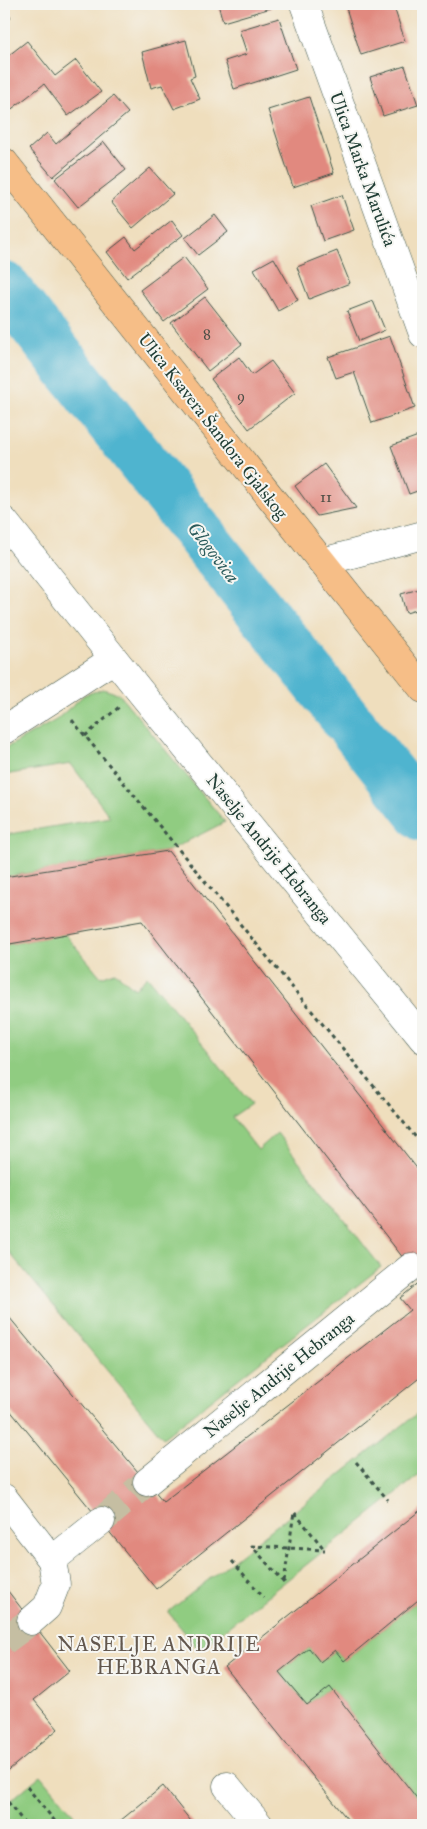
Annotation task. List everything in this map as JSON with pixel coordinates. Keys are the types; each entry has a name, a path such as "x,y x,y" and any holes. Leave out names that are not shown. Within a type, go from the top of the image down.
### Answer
{"main road":[{"name":"Ulica Ksavera Šandora Gjalskog","path":"4,162 423,689"}],"street":[{"name":"Ulica Marka Marulića","path":"304,4 423,334"},
{"name":"Naselje Andrije Hebranga","path":"4,521 423,1039"},
{"path":"322,562 423,535"},
{"path":"4,730 114,659"},
{"name":"Naselje Andrije Hebranga","path":"147,1482 411,1268"},
{"path":"4,1498 52,1560 56,1584 47,1607 31,1620"},
{"path":"52,1560 101,1521"},
{"path":"227,1786 259,1825"}],"path":[{"path":"85,736 139,690"},
{"path":"54,699 423,1146"},
{"path":"356,1462 388,1500"},
{"path":"289,1547 284,1583 252,1546 289,1547 325,1550 294,1512 289,1547"},
{"path":"232,1561 264,1598"},
{"path":"27,1787 58,1825"},
{"path":"8,1802 26,1825"}],"green space":[{"path":"103,689 119,694 225,822 168,851 4,877 4,835 110,817 71,764 4,775 4,749 56,720 84,695"},
{"path":"65,934 101,977 115,972 135,989 147,976 251,1104 232,1117 258,1150 277,1133 381,1267 163,1438 4,1246 4,945"},
{"path":"423,1409 423,1472 199,1650 168,1612"},
{"path":"423,1596 423,1806 330,1687 307,1705 279,1672 309,1648 320,1662 335,1650 344,1661"},
{"path":"41,1775 74,1815 62,1825 4,1825 4,1806"}],"building":[{"path":"218,4 270,4 271,8 223,22"},
{"path":"360,4 393,4 405,41 361,55 346,8"},
{"path":"4,8 11,18 4,23"},
{"path":"279,18 296,69 234,89 225,61 247,54 239,30"},
{"path":"186,40 195,76 190,78 200,99 174,109 162,85 151,88 142,52"},
{"path":"27,41 55,76 76,60 101,92 68,116 44,84 4,115 4,59"},
{"path":"405,66 418,105 383,116 370,77"},
{"path":"113,96 128,113 53,177 29,149 47,133 56,144"},
{"path":"309,97 334,173 293,187 268,110"},
{"path":"104,142 126,170 78,207 55,179"},
{"path":"150,168 173,194 133,228 111,202"},
{"path":"342,195 354,230 323,241 311,206"},
{"path":"215,215 228,232 198,255 185,238"},
{"path":"172,220 183,235 127,278 107,252 126,237 135,249"},
{"path":"337,251 350,283 309,299 297,267"},
{"path":"184,257 208,289 164,322 140,290"},
{"path":"274,258 298,300 278,311 254,269"},
{"path":"205,297 242,344 208,371 171,323"},
{"path":"373,301 385,330 359,341 347,311"},
{"path":"390,336 415,408 372,423 354,372 336,378 328,357"},
{"path":"239,357 252,375 271,361 295,393 249,429 211,379"},
{"path":"421,435 423,440 423,489 409,494 391,446"},
{"path":"324,464 356,508 317,516 295,486"},
{"path":"423,588 423,608 406,613 401,594"},
{"path":"168,851 423,1176 423,1375 156,1589 4,1403 4,1311 163,1502 410,1310 400,1298 421,1281 142,921 4,945 4,877"},
{"path":"423,1508 423,1596 344,1661 335,1650 320,1662 309,1648 279,1672 307,1705 330,1687 423,1806 423,1825 352,1825 225,1667"},
{"path":"4,1586 70,1671 34,1700 58,1729 4,1774"},
{"path":"163,1786 194,1825 115,1825"}],"waterway":[{"name":"Glogovica","path":"4,287 423,816"}],"tunnel":[{"path":"101,1521 147,1482"},
{"path":"4,1641 31,1621"}],"district":[{"name":"NASELJE ANDRIJE HEBRANGA","path":"159,1656"}]}
